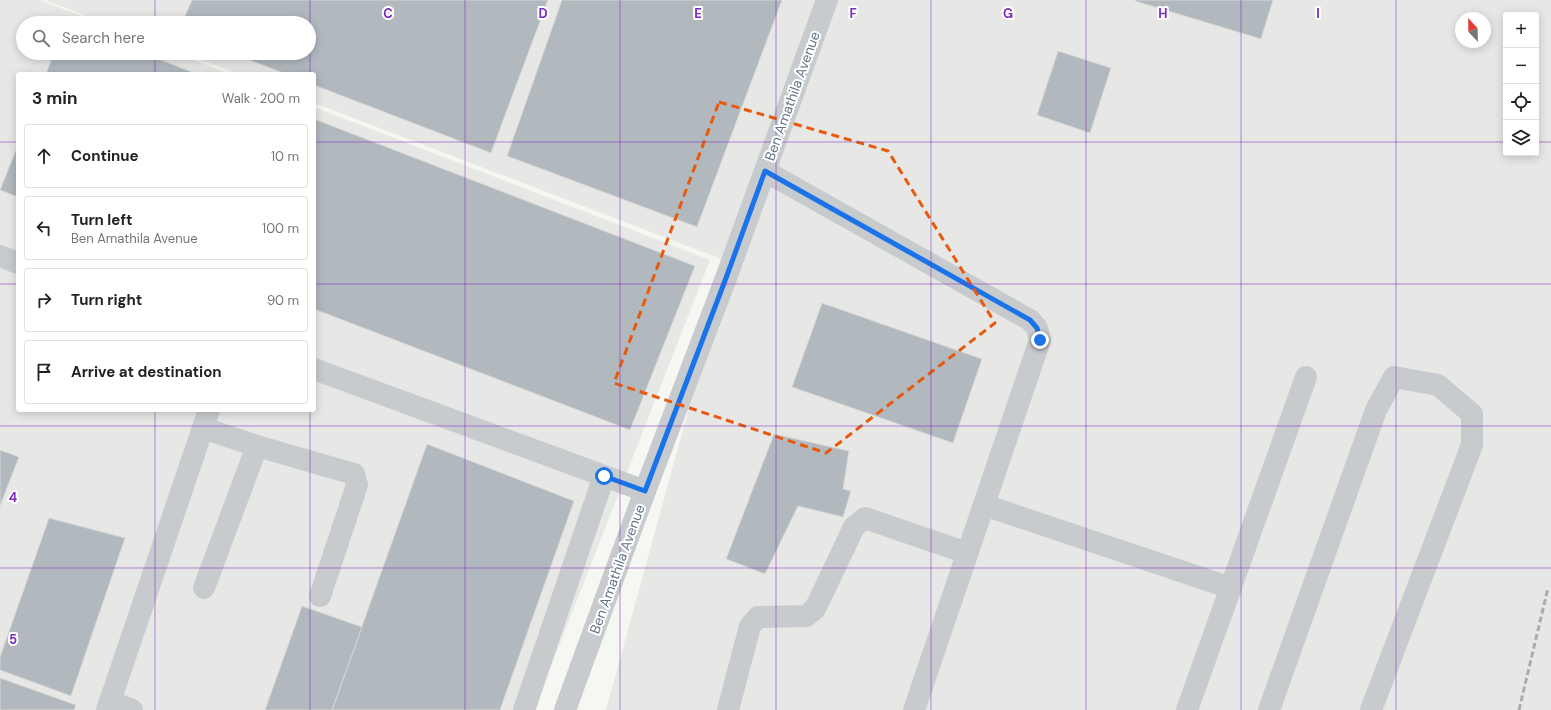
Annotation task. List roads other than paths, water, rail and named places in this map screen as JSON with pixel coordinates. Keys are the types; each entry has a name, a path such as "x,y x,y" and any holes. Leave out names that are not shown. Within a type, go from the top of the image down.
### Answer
{"street":[{"name":"Ben Amathila Avenue","path":"565,710 645,491 726,278 827,0"},
{"path":"765,171 1030,320 1037,328 1040,340 914,710"},
{"path":"0,256 16,262"},
{"path":"316,370 645,491"},
{"path":"1187,710 1306,377"},
{"path":"1269,710 1376,410 1394,378 1438,385 1472,414 1472,445 1371,710"},
{"path":"132,710 109,706 206,419 257,446 354,474 358,485 320,596"},
{"path":"204,588 257,446"},
{"path":"524,710 604,476"},
{"path":"984,505 1231,588"},
{"path":"728,710 750,626 758,617 806,616 814,609 854,527 865,518 967,553"}],"railway":[{"path":"1519,710 1548,588"}]}
